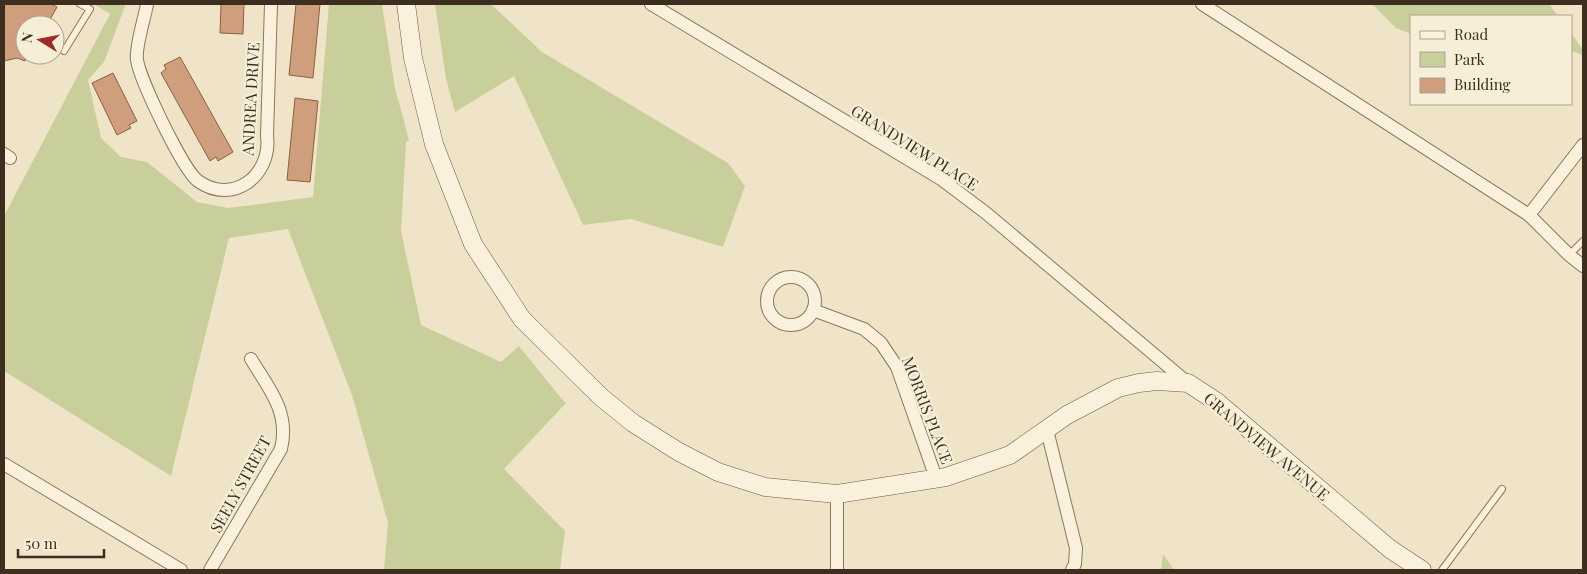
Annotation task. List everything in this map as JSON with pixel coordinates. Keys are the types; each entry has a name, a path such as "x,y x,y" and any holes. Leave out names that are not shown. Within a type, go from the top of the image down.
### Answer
{"main road":[{"name":"GRANDVIEW AVENUE","path":"406,4 414,58 434,144 473,244 522,319 601,397 633,423 679,452 718,472 765,487 837,494 946,476 1010,455 1067,415 1118,388 1139,382 1188,383 1218,402 1390,549 1422,570"}],"street":[{"name":"ANDREA DRIVE","path":"147,4 136,57 144,84 190,173 204,185 221,190 239,187 247,183 260,171 266,158 268,145 266,136 271,4"},
{"name":"GRANDVIEW PLACE","path":"651,4 941,179 986,213 1188,383"},
{"path":"1202,4 1529,215 1568,255 1583,266"},
{"path":"1529,215 1583,145"},
{"name":"MORRIS PLACE","path":"813,310 864,329 881,342 896,367 936,478"},
{"name":"SEELY STREET","path":"210,570 281,449 284,437 284,425 279,404 251,359"},
{"path":"1047,430 1076,548 1075,564 1072,570"},
{"path":"4,464 181,570"},
{"path":"837,494 837,570"}],"lane":[{"path":"65,49 90,9 80,4"},
{"path":"1568,255 1583,241"},
{"path":"1442,570 1502,489"}],"green space":[{"path":"94,4 123,4 125,6 104,62 88,80 101,138 121,157 147,162 197,202 228,208 313,197 329,4 382,4 395,88 409,140 406,142 401,231 421,325 501,362 519,346 566,403 504,469 565,531 560,570 384,570 388,523 352,395 288,229 229,238 171,476 4,371 4,216 110,14"},
{"path":"435,4 491,4 542,52 728,163 745,186 723,247 631,219 583,225 514,76 455,112 446,79"},
{"path":"1372,4 1549,4 1557,15 1410,15 1410,34 1396,28"},
{"path":"1572,34 1583,50 1583,55 1572,51"},
{"path":"1163,554 1174,570 1161,570"}],"building":[{"path":"4,4 51,4 57,7 53,15 15,15 15,58 4,61"},
{"path":"221,4 244,4 243,34 220,33"},
{"path":"296,4 320,4 313,78 289,75"},
{"path":"180,57 233,152 218,161 216,157 210,161 161,73 166,69 164,65"},
{"path":"113,73 137,121 129,125 131,128 117,135 92,83"},
{"path":"295,98 318,101 310,182 287,180"}]}
